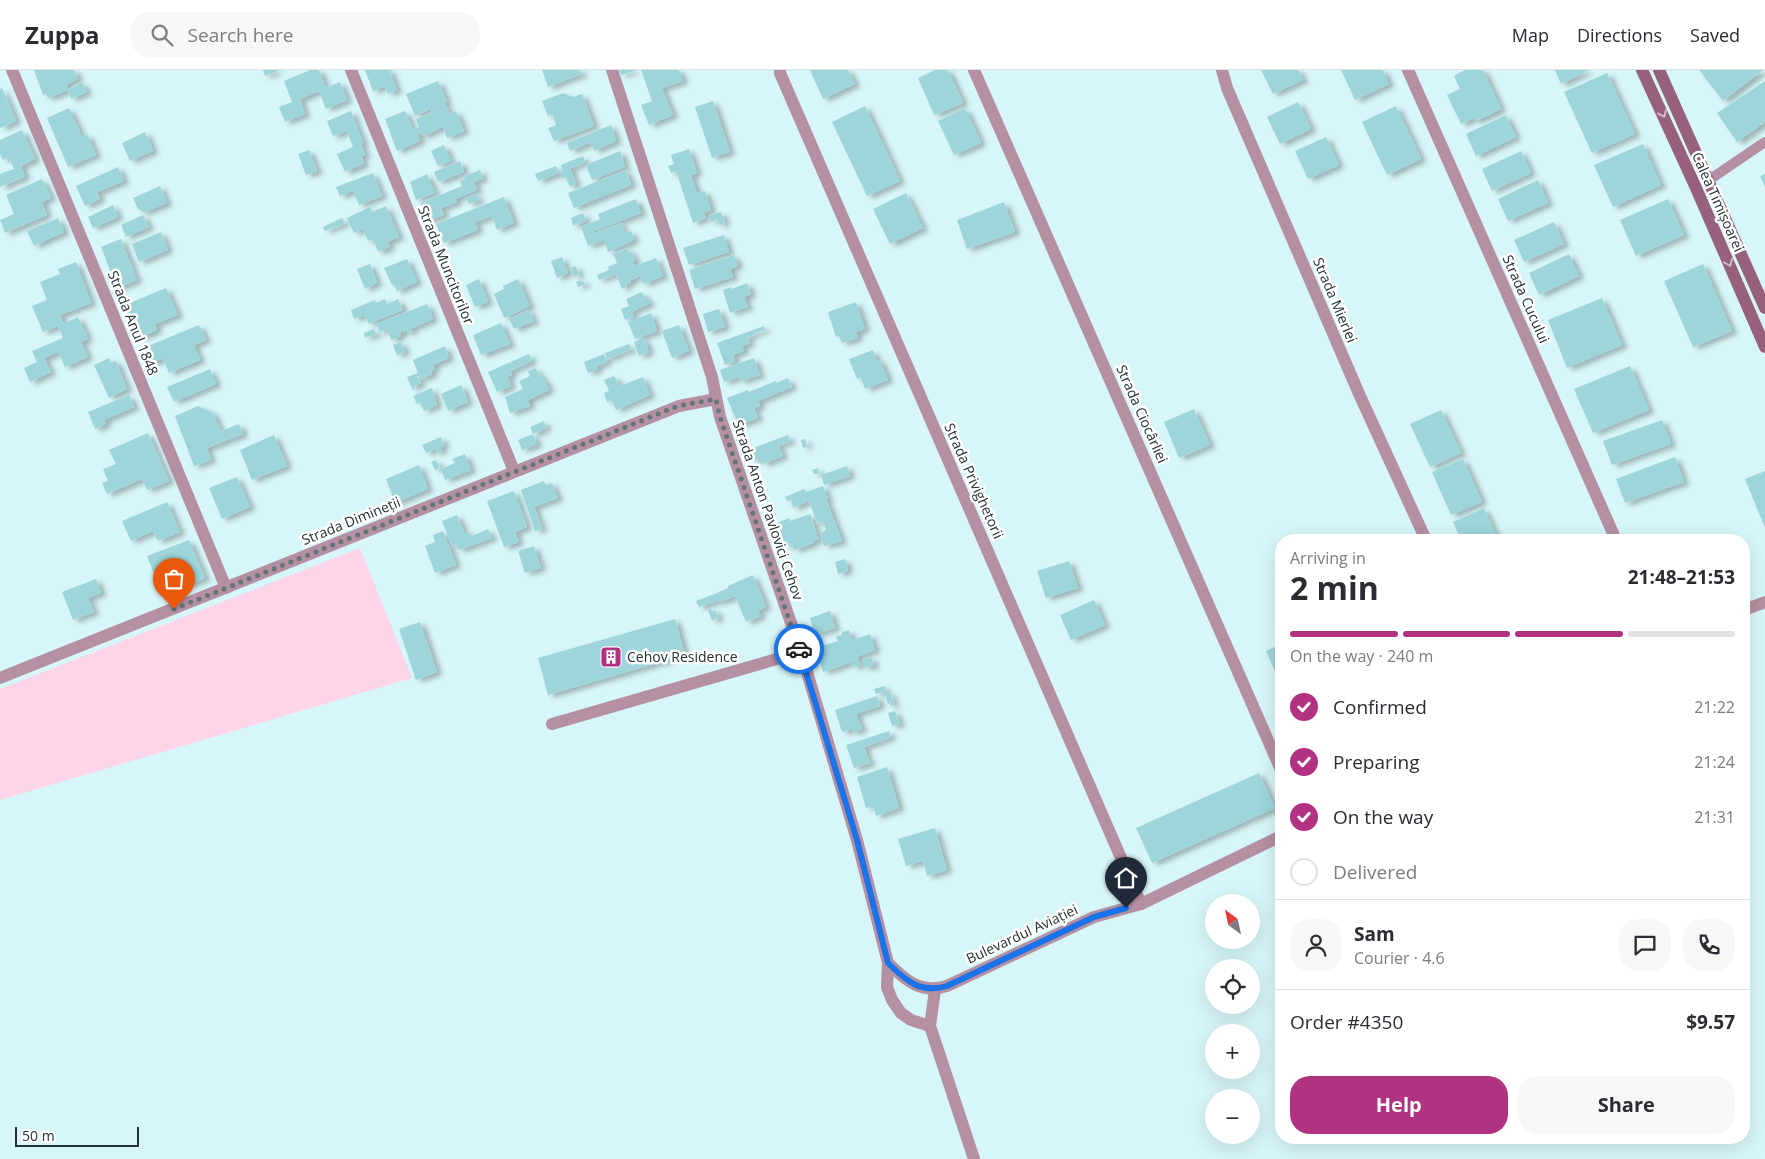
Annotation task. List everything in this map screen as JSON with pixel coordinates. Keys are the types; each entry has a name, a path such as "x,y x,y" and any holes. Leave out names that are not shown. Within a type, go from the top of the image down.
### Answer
{"main road":[{"name":"Calea Timișoarei","path":"1642,70 1765,347"},
{"name":"Calea Timișoarei","path":"1659,70 1765,308"}],"street":[{"name":"Strada Anul 1848","path":"12,70 226,588"},
{"name":"Strada Muncitorilor","path":"351,70 514,471"},
{"name":"Strada Anton Pavlovici Cehov","path":"612,70 712,377 720,417 800,652 857,840 888,963 887,987 900,1013 911,1020 930,1026"},
{"name":"Strada Privighetorii","path":"780,70 1142,904"},
{"name":"Strada Ciocârliei","path":"974,70 1275,756"},
{"name":"Strada Mierlei","path":"1222,70 1227,88 1352,378 1423,534"},
{"name":"Strada Cucului","path":"1408,70 1613,534"},
{"name":"Strada Dimineții","path":"0,678 678,406 716,399"},
{"path":"1750,608 1765,602"},
{"path":"552,724 800,652"},
{"name":"Bulevardul Aviației","path":"935,990 1094,917 1142,904 1275,839"},
{"path":"888,963 912,983 935,990 930,1026 974,1159"}],"lane":[{"path":"1709,180 1765,142"}],"shaded area":[{"path":"360,548 412,678 0,800 0,689"}],"building":[{"path":"34,70 74,70 78,79 66,85 68,90 48,98 46,94 43,95"},
{"path":"263,70 280,70 265,76"},
{"path":"310,70 319,70 326,88 340,82 347,100 326,109 319,91 300,99 305,114 285,122 279,107 292,102 284,81"},
{"path":"365,70 393,70 390,72 397,90 388,94 385,86 373,91"},
{"path":"542,70 580,70 582,74 548,87"},
{"path":"619,70 637,70 621,75"},
{"path":"641,70 679,70 683,81 662,88 673,115 649,125 641,105 652,101"},
{"path":"810,70 848,70 855,84 823,99"},
{"path":"935,70 948,70 963,103 934,115 918,78"},
{"path":"1261,70 1298,70 1303,80 1273,94"},
{"path":"1341,70 1383,70 1389,84 1355,100"},
{"path":"1465,70 1483,70 1501,109 1476,121 1474,118 1461,124 1447,95 1460,89 1454,76"},
{"path":"1555,70 1589,70 1561,84"},
{"path":"1699,70 1763,70 1723,101"},
{"path":"1607,73 1635,134 1592,153 1564,92"},
{"path":"438,81 447,102 415,116 406,94"},
{"path":"1765,81 1765,122 1737,142 1717,113"},
{"path":"82,82 87,92 71,99 68,90"},
{"path":"2,88 16,121 0,128 0,89"},
{"path":"563,93 573,97 582,94 594,126 554,141 548,128 556,125 553,114 548,116 542,101"},
{"path":"713,101 730,152 712,158 695,107"},
{"path":"1298,102 1311,129 1280,144 1267,117"},
{"path":"445,104 450,114 456,111 464,131 447,138 443,127 423,136 421,131 418,133 420,141 397,151 385,119 405,111 413,129 419,127 416,119"},
{"path":"865,106 900,181 867,196 832,122"},
{"path":"1396,106 1421,159 1387,175 1362,122"},
{"path":"69,108 82,137 87,134 96,155 68,167 47,118"},
{"path":"965,108 981,143 954,155 938,121"},
{"path":"351,111 363,143 361,144 365,155 361,156 364,164 345,172 337,154 353,147 347,131 333,136 327,121"},
{"path":"1506,115 1516,137 1476,156 1466,134"},
{"path":"611,125 616,141 594,151 591,142 570,151 567,143"},
{"path":"22,130 35,159 21,166 25,177 0,187 0,174 14,169 9,157 3,160 0,154 0,140"},
{"path":"145,132 153,151 130,161 122,143"},
{"path":"1326,137 1339,165 1308,179 1295,151"},
{"path":"1643,144 1661,185 1613,207 1594,165"},
{"path":"444,145 451,161 438,166 431,151"},
{"path":"689,149 697,173 691,175 697,193 705,191 711,210 703,213 706,218 693,223 676,171 671,173 668,166 674,164 671,155"},
{"path":"309,150 317,171 306,175 298,154"},
{"path":"620,151 625,167 592,180 586,165"},
{"path":"1521,151 1531,173 1492,191 1482,169"},
{"path":"583,156 585,162 570,168 576,184 570,187 566,177 562,178 560,172 563,171 561,165"},
{"path":"460,161 464,172 438,182 434,172"},
{"path":"556,166 559,173 538,181 535,174"},
{"path":"118,167 124,181 97,192 100,199 85,206 76,186"},
{"path":"480,170 483,178 474,182 477,190 455,199 457,202 441,208 444,215 428,221 421,203 462,186 460,181 465,179 464,176"},
{"path":"626,170 631,185 574,208 568,193"},
{"path":"373,173 382,196 359,205 353,191 340,196 336,187"},
{"path":"427,174 435,193 416,200 410,182"},
{"path":"1765,174 1765,187 1760,176"},
{"path":"42,179 51,198 42,202 47,215 5,233 0,220 14,214 6,195"},
{"path":"1538,180 1548,203 1508,221 1498,199"},
{"path":"160,186 167,203 145,212 138,209 133,198"},
{"path":"906,193 923,228 890,244 873,209"},
{"path":"476,194 479,200 469,204 466,198"},
{"path":"504,197 514,223 497,230 492,216 475,222 478,230 444,243 436,224"},
{"path":"636,199 641,213 594,231 594,233 621,223 625,233 631,231 634,240 608,252 604,240 588,246 581,227 600,219 598,214"},
{"path":"1668,199 1684,235 1636,256 1620,220"},
{"path":"1004,202 1015,232 967,249 957,220"},
{"path":"113,205 118,217 93,228 88,217"},
{"path":"386,206 399,237 387,242 390,247 378,252 373,239 368,241 363,229 354,233 347,218 370,207 372,212"},
{"path":"721,212 725,223 720,225 717,219 711,222 709,216"},
{"path":"583,213 586,221 573,226 571,218"},
{"path":"143,215 149,227 126,237 121,225"},
{"path":"58,218 64,232 34,246 27,231"},
{"path":"342,218 345,223 325,231 323,227"},
{"path":"1554,222 1564,244 1524,262 1514,240"},
{"path":"161,232 168,250 139,262 132,244"},
{"path":"724,235 729,252 689,265 683,248"},
{"path":"121,239 137,280 117,288 101,247"},
{"path":"627,248 629,253 631,251 635,260 633,261 635,266 656,258 663,276 644,284 640,276 625,284 626,287 622,289 616,274 599,280 597,275 609,270 608,267 617,263 613,254"},
{"path":"1569,254 1579,276 1539,295 1529,273"},
{"path":"734,255 738,266 730,269 733,277 695,289 689,270"},
{"path":"562,257 568,273 557,278 551,261"},
{"path":"407,259 417,282 397,291 384,268"},
{"path":"76,262 91,303 60,315 63,324 78,317 88,339 81,342 88,357 65,367 58,352 44,358 51,372 30,382 24,368 37,362 32,351 63,338 58,326 43,332 32,306 47,300 40,282 60,274 58,269"},
{"path":"370,264 377,283 365,289 357,269"},
{"path":"1703,264 1732,331 1693,347 1664,281"},
{"path":"576,266 579,275 574,277 571,268"},
{"path":"479,279 488,302 475,307 466,285"},
{"path":"518,279 530,306 504,318 494,294 504,289 503,286"},
{"path":"581,280 585,284 578,287 576,282"},
{"path":"747,283 751,294 744,297 748,307 730,313 723,290 731,287 732,289"},
{"path":"166,288 178,315 155,324 157,330 139,338 125,305"},
{"path":"642,292 650,303 631,312 634,317 625,320 621,309 629,306 626,299"},
{"path":"1602,298 1622,345 1567,368 1548,320"},
{"path":"385,299 387,304 398,299 403,310 369,324 364,315 354,319 351,310 375,300 376,303"},
{"path":"856,302 865,329 856,332 858,338 842,343 839,336 836,337 828,312"},
{"path":"427,304 433,319 410,329 412,332 408,333 407,330 399,333 401,336 391,340 387,329 380,332 376,324"},
{"path":"719,309 725,327 708,332 703,314"},
{"path":"529,310 534,321 514,329 509,319"},
{"path":"651,313 657,331 635,339 628,322"},
{"path":"501,323 510,344 481,355 473,335"},
{"path":"199,325 206,340 194,345 200,360 169,373 163,358 150,364 143,348"},
{"path":"679,325 689,351 672,358 662,331"},
{"path":"764,326 765,330 747,337 750,343 742,346 744,351 733,355 735,362 725,365 717,343"},
{"path":"374,329 376,334 365,338 364,333"},
{"path":"644,338 649,352 639,356 634,342"},
{"path":"401,342 405,352 397,355 393,345"},
{"path":"629,344 631,349 607,359 605,353"},
{"path":"445,346 449,358 433,365 435,369 431,371 432,374 421,379 420,376 417,376 421,383 414,386 415,389 413,390 407,377 418,373 413,360"},
{"path":"873,350 877,361 880,360 888,380 865,389 861,378 857,379 849,359"},
{"path":"529,354 532,361 510,371 512,375 507,377 511,386 497,392 488,372"},
{"path":"604,354 607,362 596,366 598,369 588,373 584,362"},
{"path":"109,358 111,363 116,361 127,389 109,398 94,365"},
{"path":"754,358 760,375 741,381 739,377 724,382 720,370"},
{"path":"1630,366 1649,410 1593,433 1574,389"},
{"path":"536,368 539,375 541,374 545,380 549,390 528,400 530,406 510,413 505,397 523,389 519,381 530,376 528,371"},
{"path":"210,369 216,384 174,402 167,387"},
{"path":"614,376 620,386 643,377 650,395 616,410 612,400 607,402 604,393 609,391 604,380"},
{"path":"788,378 792,387 758,401 760,406 754,408 758,418 738,425 727,398"},
{"path":"461,385 468,402 448,411 441,394"},
{"path":"432,388 437,405 424,411 420,402 417,404 413,396"},
{"path":"129,395 134,407 104,420 106,424 95,429 88,412"},
{"path":"198,406 213,413 221,431 239,424 243,434 207,448 211,460 194,466 175,416"},
{"path":"1194,409 1210,445 1179,458 1164,422"},
{"path":"1441,410 1461,453 1430,467 1410,424"},
{"path":"1662,420 1671,444 1612,465 1603,441"},
{"path":"544,421 546,428 533,434 530,427"},
{"path":"148,433 169,481 147,490 142,479 107,494 102,483 108,481 103,469 116,464 109,450"},
{"path":"533,434 537,444 522,450 518,440"},
{"path":"274,435 287,466 252,480 240,450"},
{"path":"788,435 790,441 778,445 783,456 763,464 761,458 753,461 748,450"},
{"path":"441,437 444,446 440,447 442,451 437,453 435,449 426,453 422,445"},
{"path":"805,439 807,446 803,448 801,440"},
{"path":"465,454 471,470 445,480 441,469 455,463 452,459"},
{"path":"1675,457 1684,482 1625,503 1616,479"},
{"path":"1463,459 1482,502 1451,515 1432,472"},
{"path":"436,460 440,468 435,470 431,462"},
{"path":"419,465 428,489 395,503 386,479"},
{"path":"847,466 850,476 824,485 821,475"},
{"path":"818,468 819,473 814,474 812,470"},
{"path":"1765,471 1765,528 1745,479"},
{"path":"237,477 250,507 222,519 209,488"},
{"path":"544,481 546,485 552,483 558,498 534,507 542,529 535,531 521,490"},
{"path":"823,486 842,541 824,546 820,533 826,530 823,521 817,523 809,501 793,508 791,500 787,501 785,497 804,489 806,492"},
{"path":"514,491 527,527 515,532 519,542 504,547 487,501"},
{"path":"167,502 180,532 158,541 153,531 131,541 122,521"},
{"path":"1484,508 1495,534 1458,534 1453,522"},
{"path":"810,514 819,539 813,541 814,543 794,550 792,544 786,546 777,523 789,518 790,521"},
{"path":"457,515 464,533 468,531 470,537 488,529 492,538 459,550 457,544 452,546 442,521"},
{"path":"443,531 456,565 435,573 425,546 435,542 433,535"},
{"path":"189,540 205,578 189,585 182,567 156,578 147,556"},
{"path":"534,546 541,568 525,573 518,551"},
{"path":"845,559 848,571 838,574 835,562"},
{"path":"1069,561 1078,588 1046,598 1037,571"},
{"path":"753,575 766,607 758,610 761,616 746,622 735,596 699,607 696,601"},
{"path":"96,579 101,593 88,598 94,612 73,620 62,592"},
{"path":"1094,600 1105,625 1071,640 1060,615"},
{"path":"710,608 712,611 715,610 719,617 712,621 708,610"},
{"path":"830,611 835,628 815,634 810,618"},
{"name":"Cehov Residence","path":"675,619 685,655 548,695 538,658"},
{"path":"420,622 437,672 416,680 399,629"},
{"path":"849,630 852,640 870,634 875,650 857,657 861,665 853,667 852,662 823,672 816,648 838,641 836,636 842,635 842,632"},
{"path":"1275,647 1275,671 1266,651"},
{"path":"871,657 874,665 865,668 862,660"},
{"path":"885,686 886,691 876,694 874,689"},
{"path":"890,692 894,705 891,706 890,703 888,704 885,694"},
{"path":"877,696 880,706 856,714 862,729 853,732 852,729 842,732 835,710"},
{"path":"895,711 900,724 892,726 888,713"},
{"path":"889,731 891,737 864,747 870,763 854,768 846,745"},
{"path":"887,767 899,808 876,816 873,806 866,808 857,777"},
{"path":"1259,773 1275,808 1152,863 1136,828"},
{"path":"935,828 947,870 927,876 923,861 906,866 898,839"}],"way so far":[{"path":"174,609 678,406 716,399 720,417 799,649"}],"place":[{"name":"Cehov Residence","path":"611,657"}],"route":[{"path":"799,649 857,840 888,963 898,972 912,983 935,990 1094,917 1126,908"}]}
